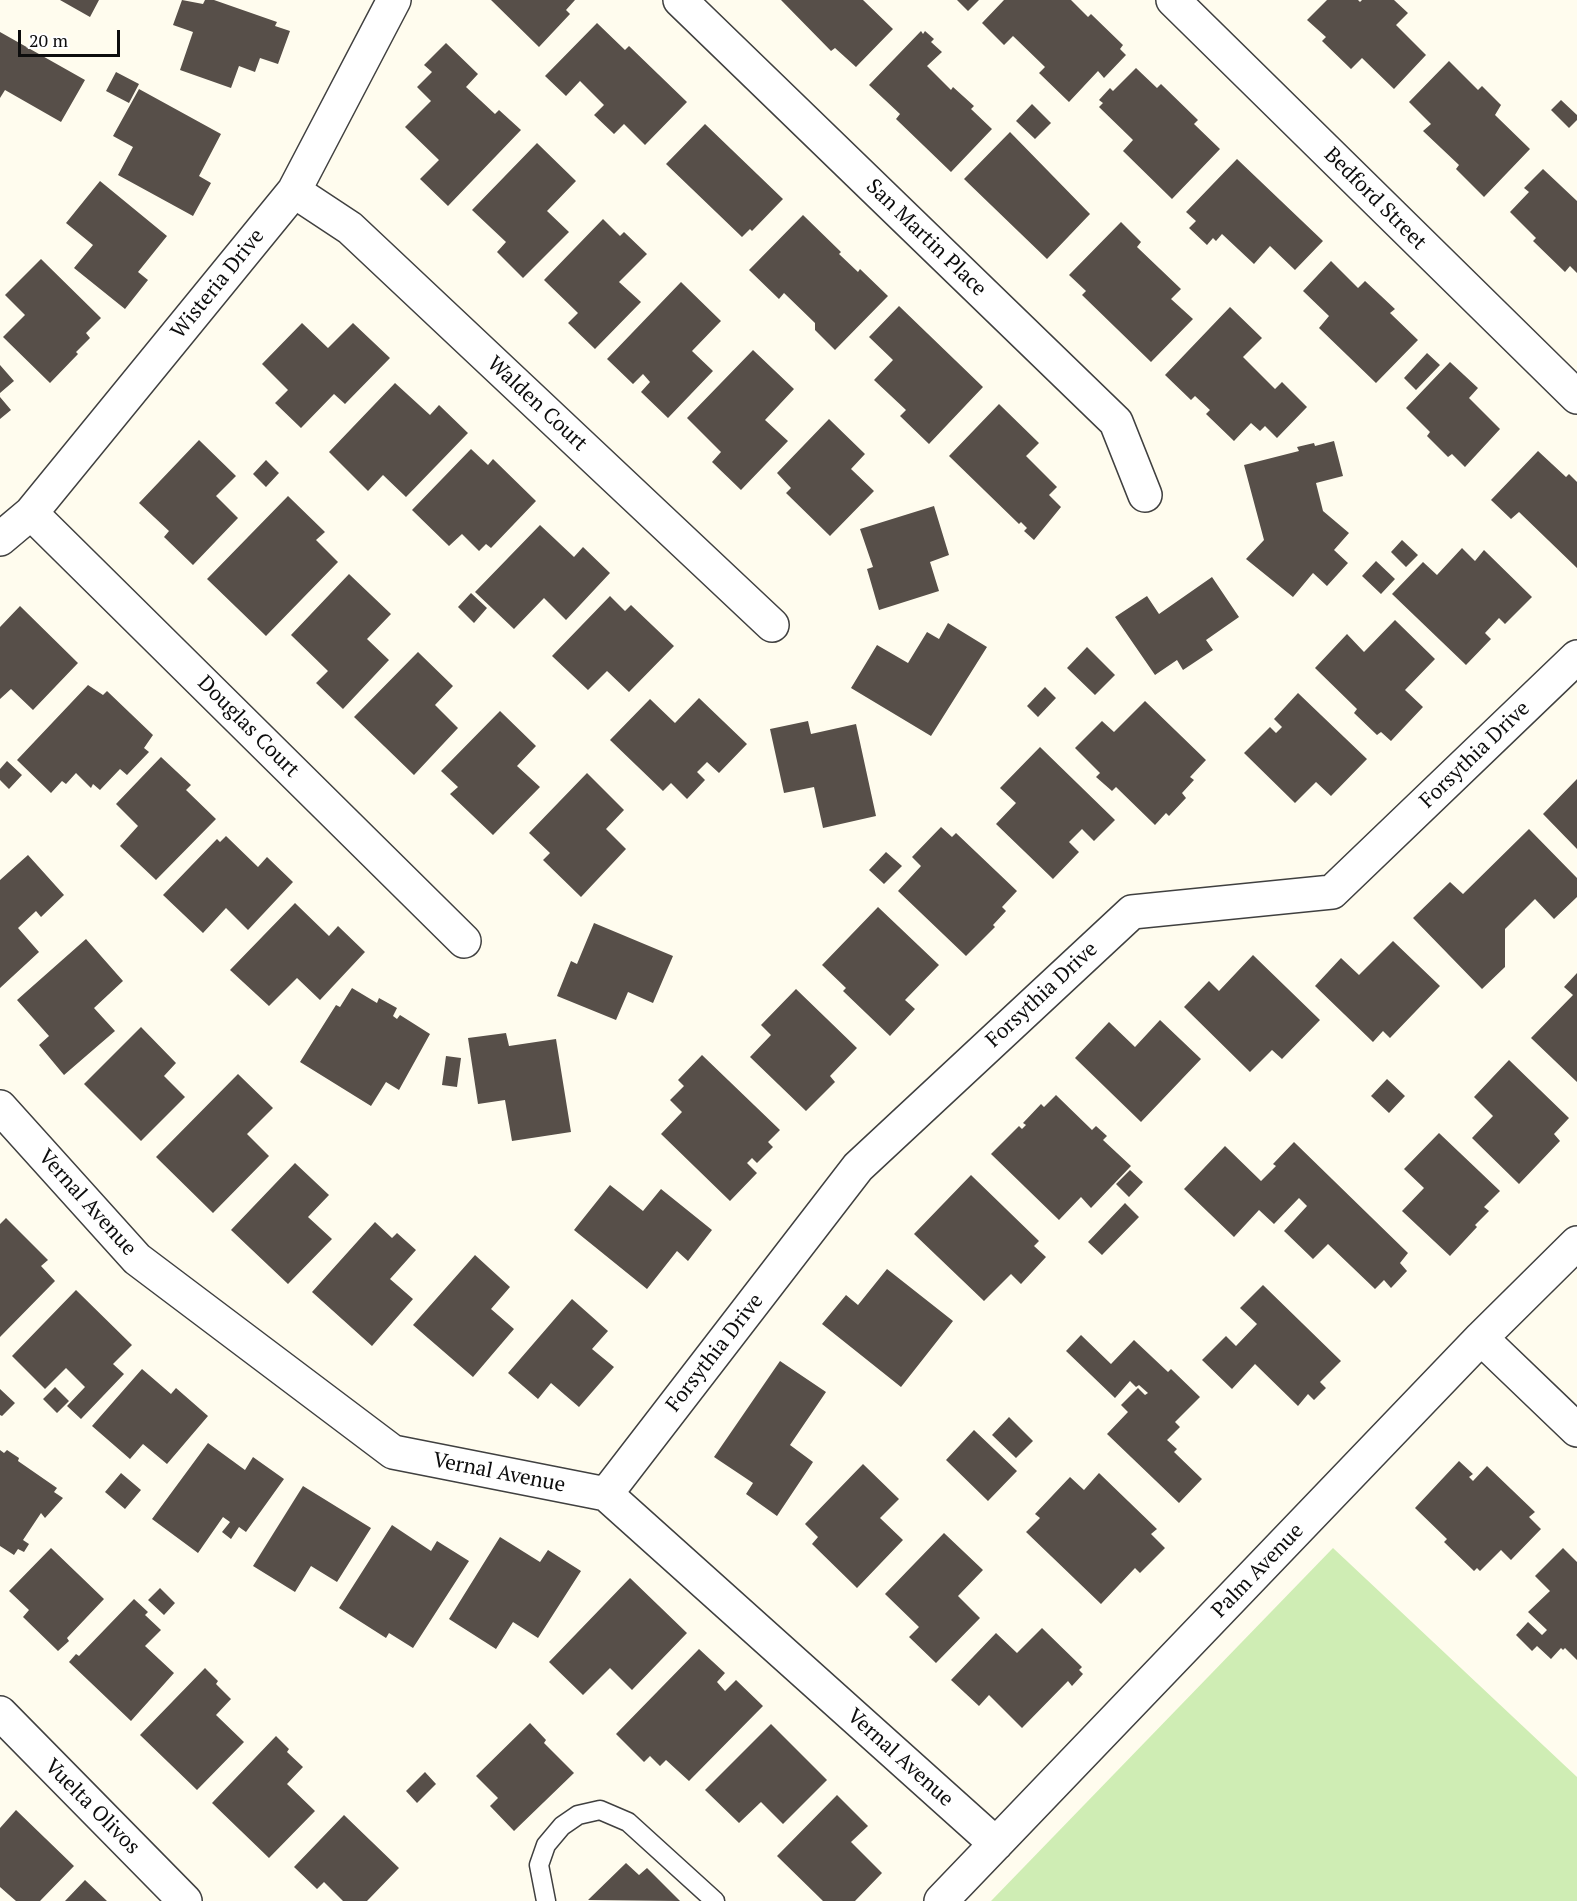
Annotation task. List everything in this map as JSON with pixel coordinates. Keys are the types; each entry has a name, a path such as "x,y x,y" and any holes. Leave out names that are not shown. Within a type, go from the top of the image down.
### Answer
{"street":[{"name":"Wisteria Drive","path":"0,539 31,513 294,191 394,0"},
{"name":"San Martin Place","path":"680,0 1116,422 1145,495"},
{"name":"Bedford Street","path":"1173,0 1577,397"},
{"name":"Walden Court","path":"294,191 350,228 772,625"},
{"name":"Douglas Court","path":"31,513 464,941"},
{"name":"Forsythia Drive","path":"606,1494 858,1167 1131,912 1332,892 1577,657"},
{"name":"Vernal Avenue","path":"0,1107 137,1259 393,1452 606,1494 996,1844"},
{"name":"Palm Avenue","path":"941,1901 1481,1338 1577,1243"},
{"path":"1481,1338 1577,1430"},
{"name":"Vuelta Olivos","path":"0,1713 185,1901"}],"lane":[{"path":"546,1901 539,1865 546,1845 562,1826 578,1815 600,1810 627,1822 715,1901"}],"green space":[{"path":"1333,1548 1577,1777 1577,1901 991,1901"}],"building":[{"path":"60,0 99,0 90,17"},
{"path":"182,0 203,4 205,0 214,0 277,22 275,26 290,31 278,64 260,58 255,72 239,66 231,88 180,70 193,32 173,25"},
{"path":"491,0 575,0 566,10 570,14 539,47"},
{"path":"781,0 863,0 893,29 856,67 835,48 831,51"},
{"path":"957,0 979,0 968,11"},
{"path":"1004,0 1071,0 1088,17 1091,14 1123,45 1120,49 1126,55 1104,78 1098,71 1069,102 1039,73 1045,67 1013,36 1004,45 982,23"},
{"path":"1327,0 1358,0 1360,2 1362,0 1394,0 1408,13 1396,25 1426,55 1394,89 1362,58 1351,69 1322,41 1326,37 1307,20"},
{"path":"597,23 625,50 629,46 687,102 645,145 624,124 614,134 594,115 604,105 580,81 566,96 545,76"},
{"path":"921,31 923,34 925,31 934,39 931,42 942,52 927,66 951,90 953,87 974,106 971,109 992,129 951,172 896,119 900,114 869,85"},
{"path":"0,32 85,80 61,122 5,90 0,98"},
{"path":"446,43 478,74 466,87 495,114 499,110 521,130 448,206 420,179 439,160 405,127 431,101 417,87 432,72 424,65"},
{"path":"1449,61 1478,90 1482,86 1501,105 1495,115 1530,149 1484,197 1456,169 1459,165 1423,131 1431,124 1409,102"},
{"path":"1136,68 1157,88 1161,84 1198,120 1194,124 1220,149 1172,199 1123,151 1133,140 1099,107 1103,103 1099,100 1110,88 1113,91"},
{"path":"116,72 139,84 129,103 106,91"},
{"path":"139,89 221,134 199,176 211,183 193,216 118,175 133,147 113,136"},
{"path":"1561,100 1577,115 1577,120 1569,128 1551,110"},
{"path":"1032,104 1051,123 1035,139 1016,121"},
{"path":"705,124 783,199 752,231 750,229 742,237 666,164"},
{"path":"1010,132 1090,214 1047,259 964,179"},
{"path":"537,143 576,181 547,211 569,232 523,278 497,252 506,242 472,210"},
{"path":"1237,159 1323,241 1295,270 1270,246 1254,264 1222,234 1216,241 1213,238 1207,245 1189,228 1196,221 1186,212"},
{"path":"1543,169 1577,201 1577,273 1570,266 1565,272 1533,241 1536,238 1510,212 1529,192 1524,188"},
{"path":"100,181 167,236 138,272 148,280 125,309 74,268 93,245 66,223"},
{"path":"803,215 841,252 839,254 858,272 860,269 888,296 835,350 815,330 815,323 784,293 779,299 749,270"},
{"path":"603,219 620,236 624,232 647,254 619,282 641,302 595,349 568,323 578,313 544,280"},
{"path":"1121,222 1141,242 1137,247 1181,289 1171,299 1193,319 1151,362 1082,295 1086,291 1069,275"},
{"path":"41,259 101,318 86,333 90,338 76,352 78,354 50,383 3,337 25,315 5,295"},
{"path":"1331,261 1358,288 1365,281 1395,309 1390,313 1418,340 1376,383 1319,328 1329,316 1303,291"},
{"path":"681,282 721,321 692,351 713,371 668,418 641,392 650,382 643,374 633,384 607,359"},
{"path":"899,306 983,387 929,444 900,416 906,410 874,380 893,360 869,337"},
{"path":"1230,307 1262,338 1243,357 1275,389 1282,382 1307,407 1277,438 1265,426 1260,431 1251,423 1234,441 1206,414 1210,410 1195,396 1191,400 1165,375"},
{"path":"302,323 328,348 353,323 390,358 345,404 334,394 301,428 275,403 288,390 262,364"},
{"path":"753,350 794,389 765,420 788,441 741,490 712,462 721,452 687,418"},
{"path":"1427,353 1440,365 1416,390 1404,378"},
{"path":"1450,362 1478,388 1469,398 1500,429 1465,467 1452,454 1448,457 1427,436 1430,432 1406,408"},
{"path":"0,365 14,381 0,393"},
{"path":"395,383 430,415 439,405 468,433 406,497 383,475 368,491 329,452"},
{"path":"0,397 11,410 0,419"},
{"path":"999,404 1039,443 1026,456 1057,487 1049,495 1061,507 1034,540 1024,531 1027,528 1021,522 1019,524 949,456"},
{"path":"829,419 865,454 851,469 874,491 830,536 786,493 791,488 777,473"},
{"path":"199,440 236,476 216,496 238,518 193,565 164,537 169,531 139,503"},
{"path":"1334,441 1343,476 1316,483 1323,511 1349,533 1334,550 1348,563 1327,586 1313,573 1293,597 1246,559 1264,540 1244,465 1299,451 1297,447 1314,443 1315,446"},
{"path":"471,449 488,465 493,459 536,501 491,548 486,544 479,551 462,534 449,546 412,510"},
{"path":"1538,451 1566,477 1569,474 1577,482 1577,568 1519,512 1511,519 1491,500"},
{"path":"266,460 279,473 266,487 253,474"},
{"path":"288,496 325,532 316,540 338,562 266,636 207,579"},
{"path":"934,506 949,555 930,562 939,591 879,610 867,569 873,567 860,529"},
{"path":"540,525 574,557 583,547 610,573 566,620 544,598 514,629 475,592"},
{"path":"1402,540 1418,555 1406,567 1391,552"},
{"path":"1462,548 1475,561 1484,550 1532,597 1505,624 1499,618 1485,633 1491,639 1466,665 1392,594 1423,562 1437,575"},
{"path":"1376,561 1395,579 1381,594 1362,576"},
{"path":"349,574 391,614 367,639 389,660 343,709 316,683 328,671 291,635"},
{"path":"1212,577 1239,617 1206,640 1213,650 1183,670 1177,660 1155,675 1115,617 1147,596 1159,614"},
{"path":"471,593 487,608 474,623 458,607"},
{"path":"610,596 625,611 631,605 674,646 629,692 607,671 588,690 552,656"},
{"path":"20,606 78,663 33,710 11,689 0,699 0,627"},
{"path":"1395,620 1435,659 1405,690 1423,707 1391,741 1381,732 1377,735 1354,713 1357,709 1315,668 1347,634 1364,652"},
{"path":"948,623 987,647 931,736 851,688 877,645 908,663 927,632 939,639"},
{"path":"1087,647 1115,675 1095,695 1067,668"},
{"path":"418,652 453,686 435,705 458,728 414,775 354,717"},
{"path":"88,685 103,695 107,691 153,735 144,748 149,752 127,775 120,769 100,790 93,784 91,788 76,773 66,784 62,781 51,793 17,760"},
{"path":"1045,687 1056,698 1038,717 1027,706"},
{"path":"1298,693 1367,759 1331,796 1316,782 1295,803 1244,753 1270,727 1276,733 1282,727 1274,719"},
{"path":"699,698 747,744 719,773 707,762 697,772 705,780 687,799 671,783 663,791 610,740 650,699 675,723"},
{"path":"1145,701 1206,760 1190,777 1194,780 1182,793 1186,798 1169,816 1166,813 1155,825 1116,787 1112,791 1096,777 1100,773 1075,748 1102,721 1114,732"},
{"path":"500,711 536,746 517,766 540,787 493,835 450,794 458,787 441,771"},
{"path":"808,721 811,734 856,724 876,816 823,828 814,787 784,793 770,729"},
{"path":"1040,747 1115,820 1094,841 1082,829 1069,842 1079,852 1053,879 996,824 1016,803 1000,788"},
{"path":"161,757 191,785 186,790 216,819 156,880 120,846 138,826 116,804"},
{"path":"7,761 22,775 9,789 0,780 0,769"},
{"path":"587,773 624,810 606,829 626,849 581,897 543,860 550,853 529,833"},
{"path":"1577,779 1577,849 1543,814"},
{"path":"941,827 952,837 956,833 1017,891 1002,907 1006,911 993,925 995,927 966,956 898,891 921,866 912,857"},
{"path":"1529,829 1577,878 1577,897 1554,919 1535,899 1505,929 1505,967 1482,989 1413,918 1450,882 1463,894"},
{"path":"226,836 258,867 267,857 293,882 248,930 226,908 203,933 163,895 217,839 220,842"},
{"path":"886,852 902,866 884,884 869,870"},
{"path":"28,855 64,895 41,917 36,911 18,928 39,952 0,988 0,880"},
{"path":"295,903 329,936 338,926 365,952 320,1000 297,978 269,1006 230,970"},
{"path":"878,907 939,965 905,1000 915,1009 890,1036 843,991 846,988 822,965"},
{"path":"594,923 673,956 653,1003 628,992 616,1020 557,996 571,961 577,964"},
{"path":"86,939 123,981 94,1008 115,1031 64,1075 39,1045 49,1036 17,1000"},
{"path":"1393,941 1440,986 1390,1038 1383,1031 1373,1042 1315,986 1341,958 1359,975"},
{"path":"1253,955 1320,1020 1282,1059 1272,1050 1250,1072 1184,1007 1209,981 1219,991"},
{"path":"1577,973 1577,1082 1531,1038 1573,995 1564,987"},
{"path":"352,988 377,1003 379,998 397,1008 393,1016 397,1019 400,1015 430,1034 399,1090 386,1082 371,1106 300,1062 336,1005 340,1007"},
{"path":"796,989 857,1048 830,1076 835,1082 806,1111 750,1057 771,1035 761,1025"},
{"path":"1160,1020 1201,1059 1141,1122 1075,1058 1109,1022 1135,1047"},
{"path":"141,1027 176,1063 164,1076 185,1097 141,1141 84,1084"},
{"path":"506,1033 509,1046 556,1039 571,1132 512,1141 505,1100 478,1104 468,1038"},
{"path":"702,1055 780,1130 768,1142 773,1147 757,1163 752,1158 747,1163 757,1173 730,1201 661,1134 682,1112 670,1100 684,1086 678,1080"},
{"path":"446,1056 461,1058 457,1087 442,1085"},
{"path":"1509,1060 1569,1118 1554,1134 1560,1141 1519,1184 1472,1138 1493,1116 1474,1097"},
{"path":"238,1074 273,1108 247,1134 269,1156 213,1213 156,1157"},
{"path":"1387,1079 1405,1096 1389,1113 1371,1096"},
{"path":"1056,1095 1092,1130 1096,1126 1107,1136 1103,1140 1131,1166 1091,1208 1081,1197 1059,1220 991,1154 1019,1126 1022,1129 1026,1125 1023,1123 1041,1104 1044,1107"},
{"path":"1439,1133 1500,1191 1484,1207 1489,1211 1475,1225 1477,1227 1450,1256 1402,1211 1424,1188 1404,1169"},
{"path":"1294,1142 1408,1253 1400,1263 1407,1271 1391,1288 1384,1280 1375,1289 1328,1244 1313,1259 1284,1231 1307,1206 1299,1198 1274,1224 1259,1210 1234,1237 1184,1189 1225,1146 1261,1181 1276,1166 1273,1164"},
{"path":"295,1163 329,1195 308,1217 332,1239 288,1284 231,1230"},
{"path":"1130,1170 1143,1182 1129,1197 1116,1184"},
{"path":"971,1175 1039,1241 1034,1246 1046,1257 1021,1284 1011,1274 984,1301 914,1234"},
{"path":"610,1185 643,1211 661,1189 712,1230 688,1261 677,1251 647,1289 574,1230"},
{"path":"1125,1203 1139,1217 1102,1255 1088,1242"},
{"path":"6,1218 48,1260 41,1266 55,1281 0,1337 0,1224"},
{"path":"375,1222 392,1238 397,1233 416,1250 390,1279 413,1299 372,1346 312,1292"},
{"path":"475,1255 510,1287 491,1309 514,1329 473,1377 413,1325"},
{"path":"887,1269 953,1321 901,1387 822,1324 846,1295 858,1305"},
{"path":"1263,1285 1341,1361 1320,1382 1326,1388 1314,1400 1308,1394 1298,1406 1255,1364 1232,1389 1202,1360 1226,1336 1236,1346 1257,1324 1240,1308"},
{"path":"76,1290 132,1345 113,1364 124,1374 81,1419 67,1406 85,1387 66,1368 45,1389 12,1356"},
{"path":"572,1299 608,1331 592,1349 614,1367 579,1407 551,1383 538,1399 508,1373"},
{"path":"1081,1335 1111,1364 1134,1340 1168,1372 1171,1369 1200,1397 1175,1422 1180,1427 1167,1440 1177,1449 1174,1452 1202,1479 1179,1503 1107,1434 1128,1412 1121,1405 1138,1388 1145,1395 1148,1393 1130,1381 1115,1398 1066,1351"},
{"path":"780,1361 826,1392 790,1445 813,1462 777,1516 746,1494 753,1483 714,1457"},
{"path":"142,1369 171,1394 176,1388 208,1416 167,1464 143,1444 130,1459 92,1426"},
{"path":"55,1387 69,1401 57,1413 43,1399"},
{"path":"0,1389 15,1403 2,1416 0,1415"},
{"path":"1009,1417 1033,1441 1016,1458 992,1435"},
{"path":"974,1430 1017,1471 988,1501 946,1460"},
{"path":"208,1443 245,1470 253,1457 284,1479 246,1532 239,1527 231,1539 222,1532 230,1522 223,1517 198,1553 152,1519"},
{"path":"0,1450 4,1453 7,1450 19,1458 18,1461 57,1488 54,1492 63,1498 45,1518 41,1513 23,1540 29,1544 24,1552 18,1549 14,1555 0,1546"},
{"path":"1459,1461 1473,1474 1469,1477 1473,1481 1487,1466 1535,1512 1529,1517 1541,1529 1511,1560 1501,1550 1480,1571 1477,1568 1474,1571 1444,1542 1447,1539 1415,1508"},
{"path":"863,1464 899,1499 880,1518 903,1540 857,1588 812,1544 818,1537 805,1524"},
{"path":"121,1473 141,1490 125,1509 105,1492"},
{"path":"1099,1473 1157,1529 1151,1534 1165,1548 1140,1573 1135,1568 1101,1604 1026,1532 1040,1518 1035,1514 1070,1477 1084,1490"},
{"path":"303,1486 371,1528 337,1582 311,1566 295,1592 253,1566"},
{"path":"392,1525 431,1551 437,1541 469,1561 413,1648 389,1633 386,1638 339,1608"},
{"path":"944,1533 983,1570 958,1596 980,1618 936,1663 909,1637 919,1627 885,1594"},
{"path":"500,1537 540,1562 548,1550 581,1571 538,1638 513,1622 496,1649 449,1619"},
{"path":"51,1548 104,1599 67,1638 69,1641 58,1651 23,1617 29,1610 9,1591"},
{"path":"1563,1548 1577,1562 1577,1660 1565,1648 1563,1650 1561,1648 1551,1659 1537,1646 1532,1651 1516,1635 1528,1622 1542,1635 1547,1630 1528,1612 1550,1591 1535,1576"},
{"path":"630,1578 687,1633 632,1690 610,1668 583,1695 549,1662"},
{"path":"160,1588 175,1603 164,1615 148,1600"},
{"path":"134,1599 148,1612 145,1615 161,1630 145,1646 174,1673 131,1721 69,1662 76,1654 79,1656"},
{"path":"1042,1628 1082,1667 1079,1670 1083,1674 1072,1686 1068,1681 1022,1728 989,1695 979,1706 951,1680 996,1633 1017,1653"},
{"path":"699,1649 725,1673 717,1682 725,1691 736,1680 763,1706 689,1781 666,1760 660,1766 650,1756 644,1762 616,1734"},
{"path":"205,1668 218,1681 216,1684 231,1699 216,1715 244,1742 197,1790 140,1735"},
{"path":"530,1723 546,1740 544,1743 574,1773 514,1831 490,1806 498,1798 476,1776"},
{"path":"771,1724 827,1780 783,1824 761,1802 739,1823 705,1790"},
{"path":"276,1736 289,1749 287,1752 303,1767 287,1784 315,1811 269,1858 212,1803"},
{"path":"425,1772 436,1784 417,1803 406,1791"},
{"path":"837,1795 868,1826 851,1842 882,1873 855,1901 823,1901 777,1856"},
{"path":"16,1810 74,1866 40,1901 16,1901 0,1887 0,1828"},
{"path":"344,1815 399,1868 367,1901 343,1901 324,1882 317,1889 294,1867"},
{"path":"626,1863 639,1875 647,1868 680,1901 588,1900"},
{"path":"85,1880 107,1901 65,1901"}]}
